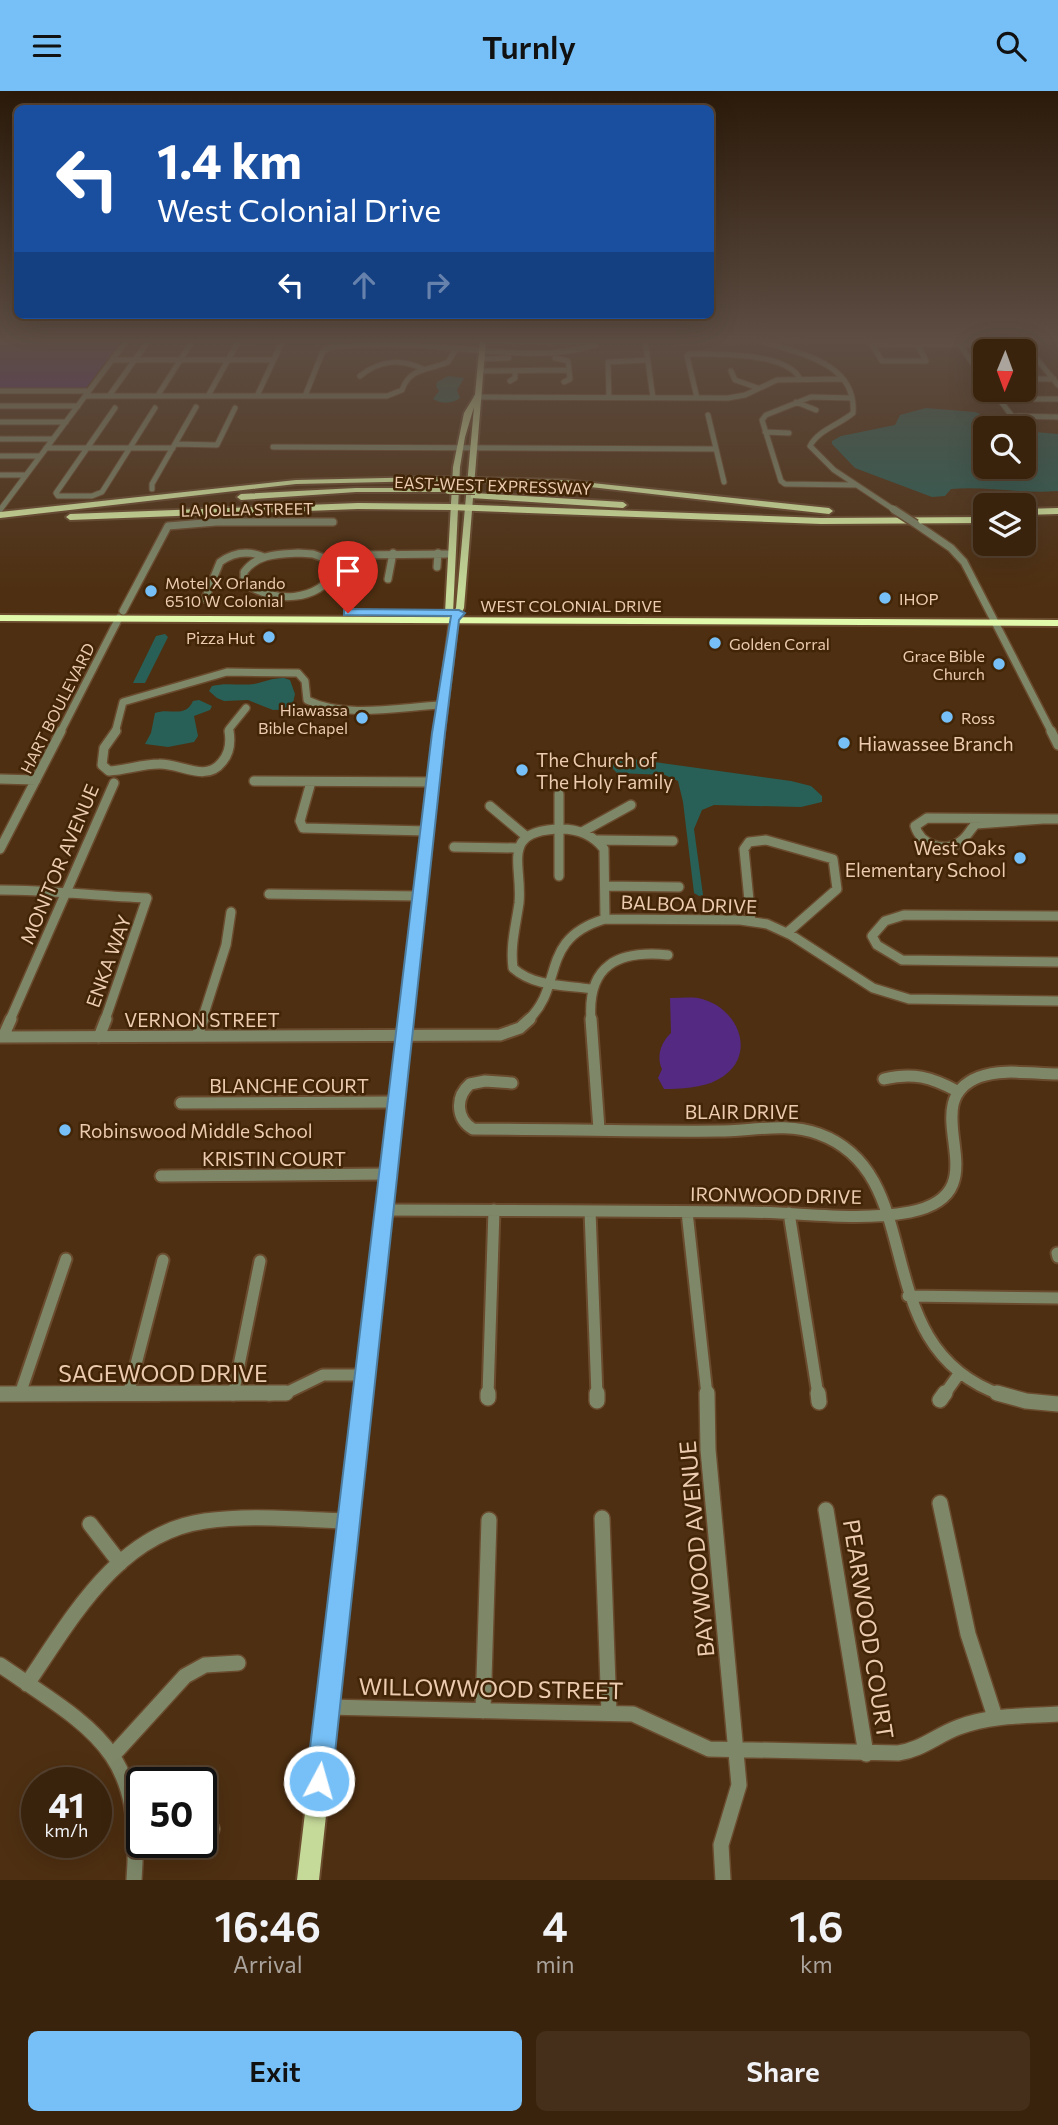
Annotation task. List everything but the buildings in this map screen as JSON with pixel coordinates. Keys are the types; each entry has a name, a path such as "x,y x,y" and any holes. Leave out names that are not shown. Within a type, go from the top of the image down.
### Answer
{"highway":[{"path":"429,479 448,475 458,469"},
{"path":"27,512 296,482 457,479 471,475 576,483 830,511"},
{"name":"EAST-WEST EXPRESSWAY","path":"0,512 316,492 474,493 830,511 973,513"},
{"name":"EAST-WEST EXPRESSWAY","path":"0,522 322,497 449,493"},
{"name":"EAST-WEST EXPRESSWAY","path":"474,493 870,520 973,520"},
{"path":"70,517 260,508 424,507 453,511 467,508 758,519 870,520"},
{"path":"1036,512 1058,511"},
{"path":"1036,519 1058,518"},
{"name":"WEST COLONIAL DRIVE","path":"0,611 234,619 282,616 454,615 564,621 673,614 797,618"},
{"name":"WEST COLONIAL DRIVE","path":"0,618 73,618 169,612 282,616 329,613 994,619 1058,616"},
{"name":"WEST COLONIAL DRIVE","path":"994,619 1058,623"}],"main road":[{"path":"454,615 450,554 465,423"},
{"path":"308,1880 419,896 477,423"}],"street":[{"path":"0,512 65,423"},
{"path":"105,423 56,493 58,496 100,494 146,423"},
{"path":"152,489 187,423"},
{"path":"46,448 217,445 227,423"},
{"path":"710,423 724,482"},
{"path":"764,423 781,481 785,484 856,485"},
{"path":"838,423 815,436 810,443 813,450 831,467 916,524 959,557 1058,745"},
{"path":"765,432 789,433"},
{"path":"0,439 53,439"},
{"path":"273,447 716,449"},
{"path":"0,456 40,456"},
{"path":"774,457 785,457"},
{"path":"0,475 26,475"},
{"path":"0,494 12,494"},
{"name":"LA JOLLA STREET","path":"164,531 173,525 216,522 333,522"},
{"name":"HART BOULEVARD","path":"0,849 164,531"},
{"path":"205,599 220,562 225,558 250,552 264,557 305,554 332,561 348,555 450,554"},
{"path":"388,579 393,553"},
{"path":"437,567 438,554"},
{"path":"264,557 247,567 242,578 244,583 258,593 283,597 310,593 329,583 337,571 332,561"},
{"path":"246,708 229,729 230,749 222,763 211,771 195,772 164,764 109,771 102,765 102,750 116,731 123,702 227,672 298,673 304,681 307,700 318,705 359,709 442,705"},
{"path":"0,779 36,780"},
{"path":"254,782 433,782"},
{"path":"311,782 300,821 303,828 427,831"},
{"name":"MONITOR AVENUE","path":"2,1037 114,783"},
{"path":"559,794 559,876"},
{"path":"582,832 631,805"},
{"path":"490,806 527,837"},
{"path":"1043,819 1030,823 980,823 972,826 963,840 953,845 927,843 919,839 915,829 918,822 927,818 1058,819"},
{"path":"591,989 537,982 517,974 511,959 519,895 514,858 517,848 527,837 547,829 582,832 598,841 604,849 609,919"},
{"path":"751,921 744,849 749,842 766,840 830,857 833,859 837,889 788,932"},
{"path":"598,841 673,841"},
{"path":"454,846 517,848"},
{"path":"606,891 679,887"},
{"path":"0,890 67,892"},
{"name":"ENKA WAY","path":"67,892 75,895 147,898 99,1037"},
{"path":"269,894 419,896"},
{"path":"197,1037 226,945 231,912"},
{"path":"1058,916 889,916 874,930 872,936 877,945 902,960 1058,962"},
{"name":"BALBOA DRIVE","path":"403,1036 484,1037 509,1033 534,1017 551,982 557,955 563,944 588,924 609,919 751,921 767,924 788,932 873,988 891,995 920,1000 1058,1001"},
{"path":"599,1129 591,989 600,972 613,960 646,952 668,955"},
{"name":"VERNON STREET","path":"2,1037 403,1036"},
{"path":"884,1079 906,1072 919,1073 957,1091 978,1077 1000,1074 1058,1074"},
{"name":"BLAIR DRIVE","path":"512,1083 474,1082 466,1085 461,1091 459,1116 464,1124 472,1129 733,1131 794,1127 830,1137 855,1156 875,1180 889,1213 908,1296 919,1325 934,1351 959,1374 999,1396 1028,1403 1058,1403"},
{"name":"IRONWOOD DRIVE","path":"384,1210 789,1213 916,1211 940,1203 954,1188 959,1170 950,1130 950,1112 957,1091"},
{"name":"BLANCHE COURT","path":"181,1103 396,1102"},
{"name":"KRISTIN COURT","path":"161,1176 388,1174"},
{"path":"488,1398 494,1210"},
{"path":"590,1211 597,1401"},
{"name":"BAYWOOD AVENUE","path":"687,1212 707,1388 708,1450 739,1785 721,1845 723,1880"},
{"path":"789,1213 820,1402"},
{"path":"20,1394 66,1259"},
{"path":"128,1395 163,1259"},
{"path":"233,1395 260,1261"},
{"path":"908,1296 1058,1298"},
{"path":"940,1400 959,1374"},
{"name":"SAGEWOOD DRIVE","path":"0,1394 233,1395 286,1392 323,1375 365,1375"},
{"path":"940,1503 968,1634 995,1717"},
{"name":"PEARWOOD COURT","path":"827,1510 866,1754"},
{"path":"602,1518 609,1712"},
{"path":"27,1684 93,1591 120,1563 155,1536 187,1524 220,1520 349,1521"},
{"path":"483,1711 489,1520"},
{"path":"90,1524 120,1563"},
{"path":"114,1754 177,1684 195,1668 238,1663"},
{"path":"0,1665 90,1731 114,1754 126,1780"},
{"name":"WILLOWWOOD STREET","path":"327,1707 633,1714 653,1720 692,1744 709,1749 866,1754 913,1751 958,1727 995,1717 1058,1714"},
{"path":"134,1880 137,1858"}],"shaded area":[{"path":"670,998 698,998 712,1003 724,1011 733,1022 741,1046 738,1059 730,1070 717,1080 698,1086 664,1089 658,1078 662,1069 659,1060 660,1050 671,1033"}],"water":[{"path":"896,423 973,423 973,479 1036,479 1036,432 1058,434 1058,491 964,488 951,489 945,496 932,497 855,468 832,444 832,441 841,436"},
{"path":"165,634 168,637 145,683 133,683 156,636"},
{"path":"284,678 290,680 295,694 293,703 301,709 273,710 248,700 224,701 209,691 212,686 217,685 254,684"},
{"path":"199,700 212,706 210,710 194,716 198,736 194,742 168,747 145,744 151,733 155,713 186,710 193,701"},
{"path":"611,756 791,781 811,786 822,796 822,802 801,807 714,805 702,810 694,829 703,895 699,896 694,893 678,781 665,775 617,773 609,765"}],"place":[{"name":"Motel X Orlando 6510 W Colonial","path":"151,591"},
{"name":"IHOP","path":"885,598"},
{"name":"Pizza Hut","path":"269,637"},
{"name":"Golden Corral","path":"715,643"},
{"name":"Grace Bible Church","path":"999,664"},
{"name":"Ross","path":"947,717"},
{"name":"Hiawassa Bible Chapel","path":"362,718"},
{"name":"Hiawassee Branch","path":"844,743"},
{"name":"The Church of The Holy Family","path":"522,770"},
{"name":"West Oaks Elementary School","path":"1020,858"},
{"name":"Robinswood Middle School","path":"65,1130"}],"route":[{"path":"319,1781 439,733 454,620 459,613 348,613"}]}
